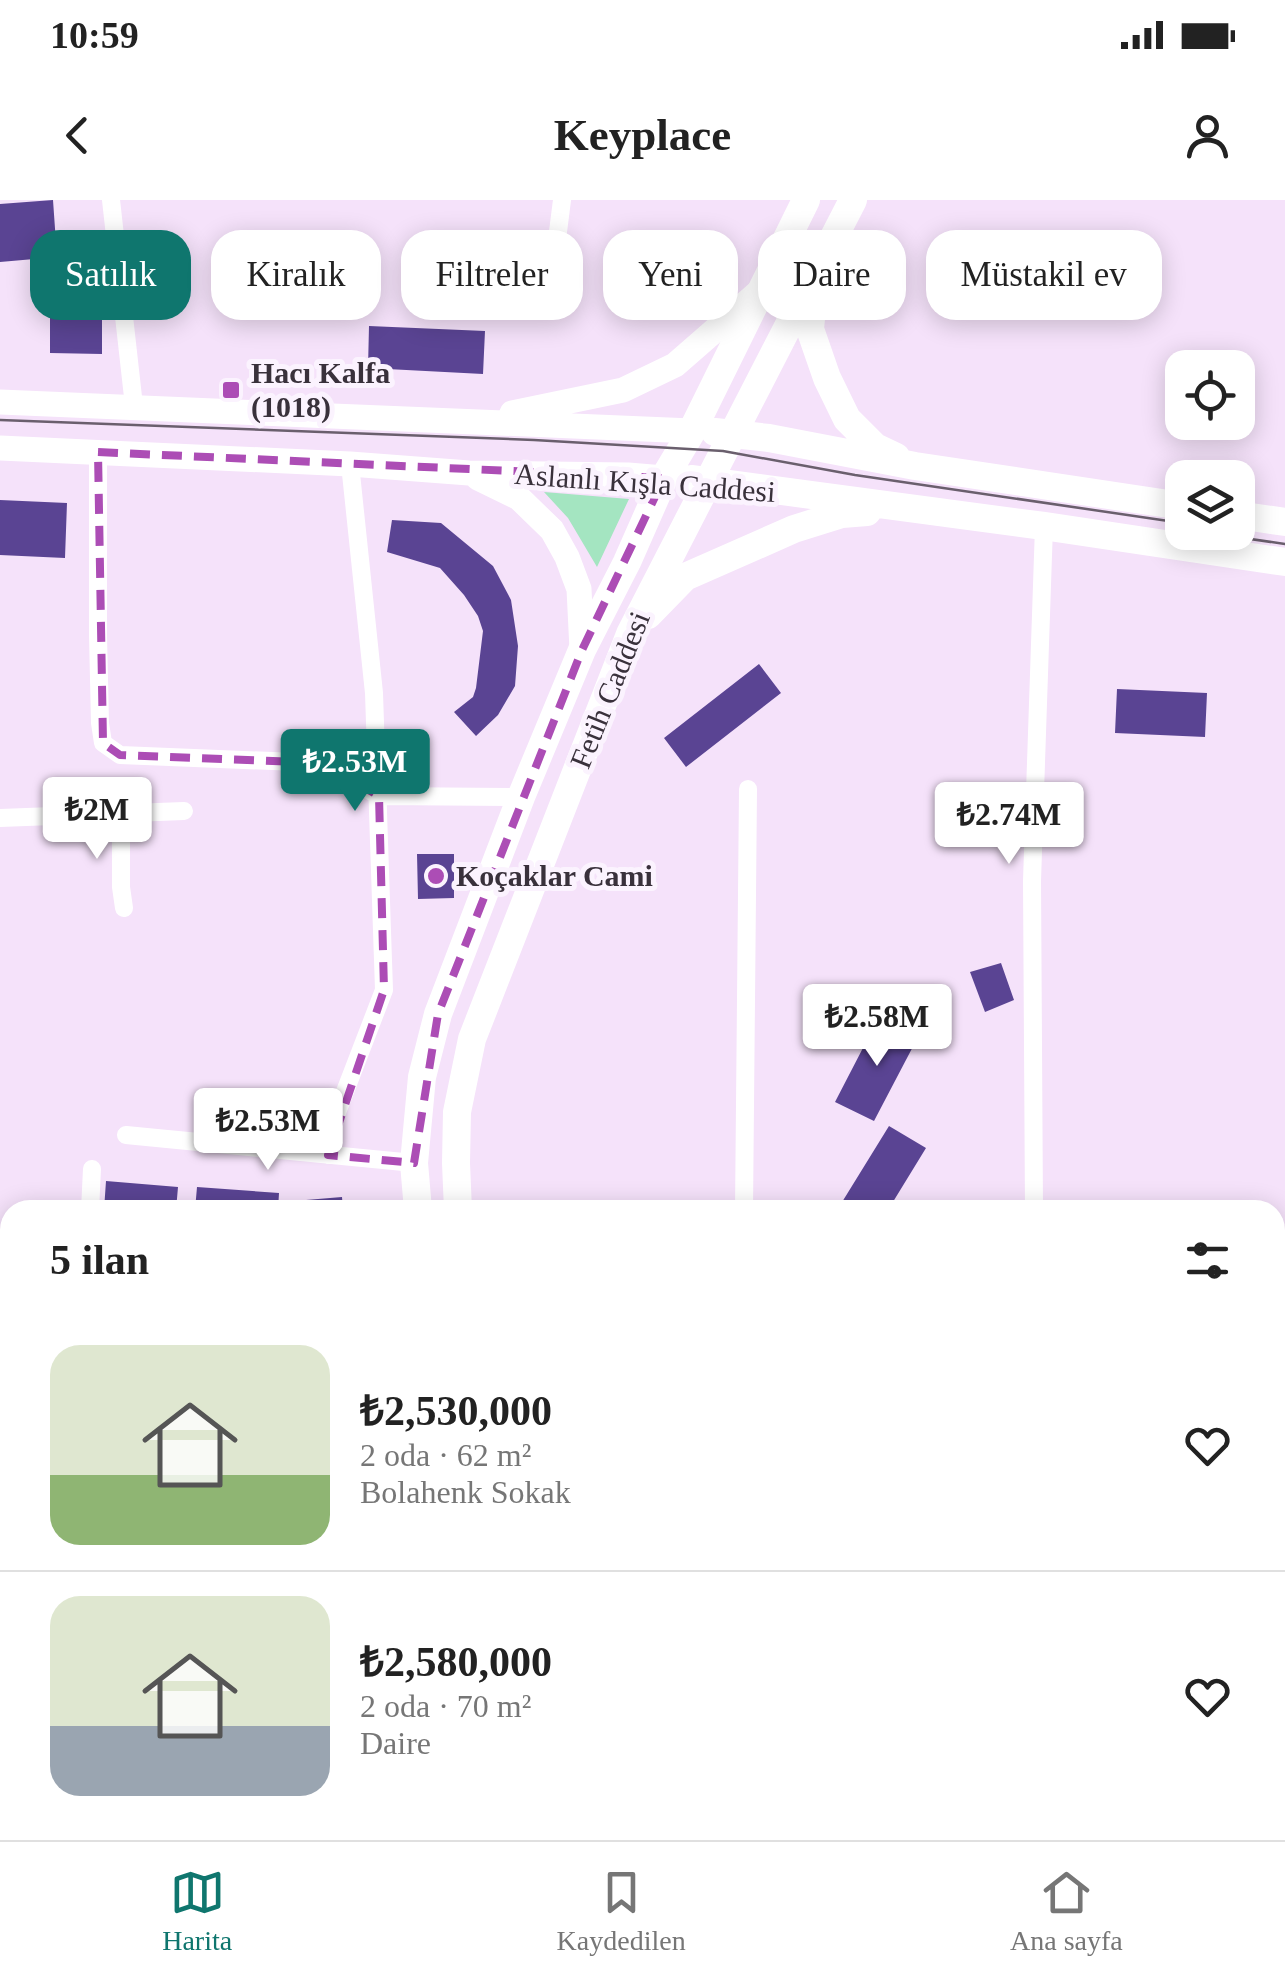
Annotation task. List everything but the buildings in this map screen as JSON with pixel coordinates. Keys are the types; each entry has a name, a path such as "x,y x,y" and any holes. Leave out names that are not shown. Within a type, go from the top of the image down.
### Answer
{"main road":[{"name":"Fetih Caddesi","path":"791,230 806,200"},
{"name":"Fetih Caddesi","path":"837,230 852,200"},
{"path":"470,420 624,390 675,364 758,293"},
{"name":"Fetih Caddesi","path":"415,1193 422,1077 438,1014 582,650 664,478 692,431 758,296"},
{"name":"Fetih Caddesi","path":"458,1200 457,1112 472,1039 630,634 791,320"},
{"path":"811,320 827,378 847,419 875,448 915,466"},
{"name":"Aslanlı Kışla Caddesi","path":"0,402 731,433 915,466 1165,503"},
{"name":"Aslanlı Kışla Caddesi","path":"0,448 469,473 709,480 1285,562"},
{"path":"469,473 519,498 552,530 579,589 582,650"},
{"path":"630,634 685,578 744,550 842,514 914,508"},
{"path":"1255,518 1285,522"}],"street":[{"path":"110,200 134,406"},
{"path":"558,230 562,200"},
{"path":"98,452 103,743 120,756 321,764 378,796 521,797"},
{"path":"328,1154 331,1128 384,990 374,693 350,464"},
{"path":"1034,1200 1032,881 1044,526"},
{"path":"744,1200 748,789"},
{"path":"0,818 184,811"},
{"path":"121,814 124,908"},
{"path":"126,1135 328,1154 415,1193"},
{"path":"90,1200 92,1169"}],"highlighted area":[{"path":"98,452 664,478 582,650 438,1014 414,1163 328,1155 384,990 379,796 321,763 120,755 103,743"}],"green space":[{"path":"544,492 629,499 597,567 568,518"}],"tram line":[{"path":"0,420 723,451 855,475 1165,521"},
{"path":"1255,540 1285,544"}],"place":[{"name":"Hacı Kalfa (1018)","path":"231,390"},
{"name":"Koçaklar Cami","path":"436,876"}]}
